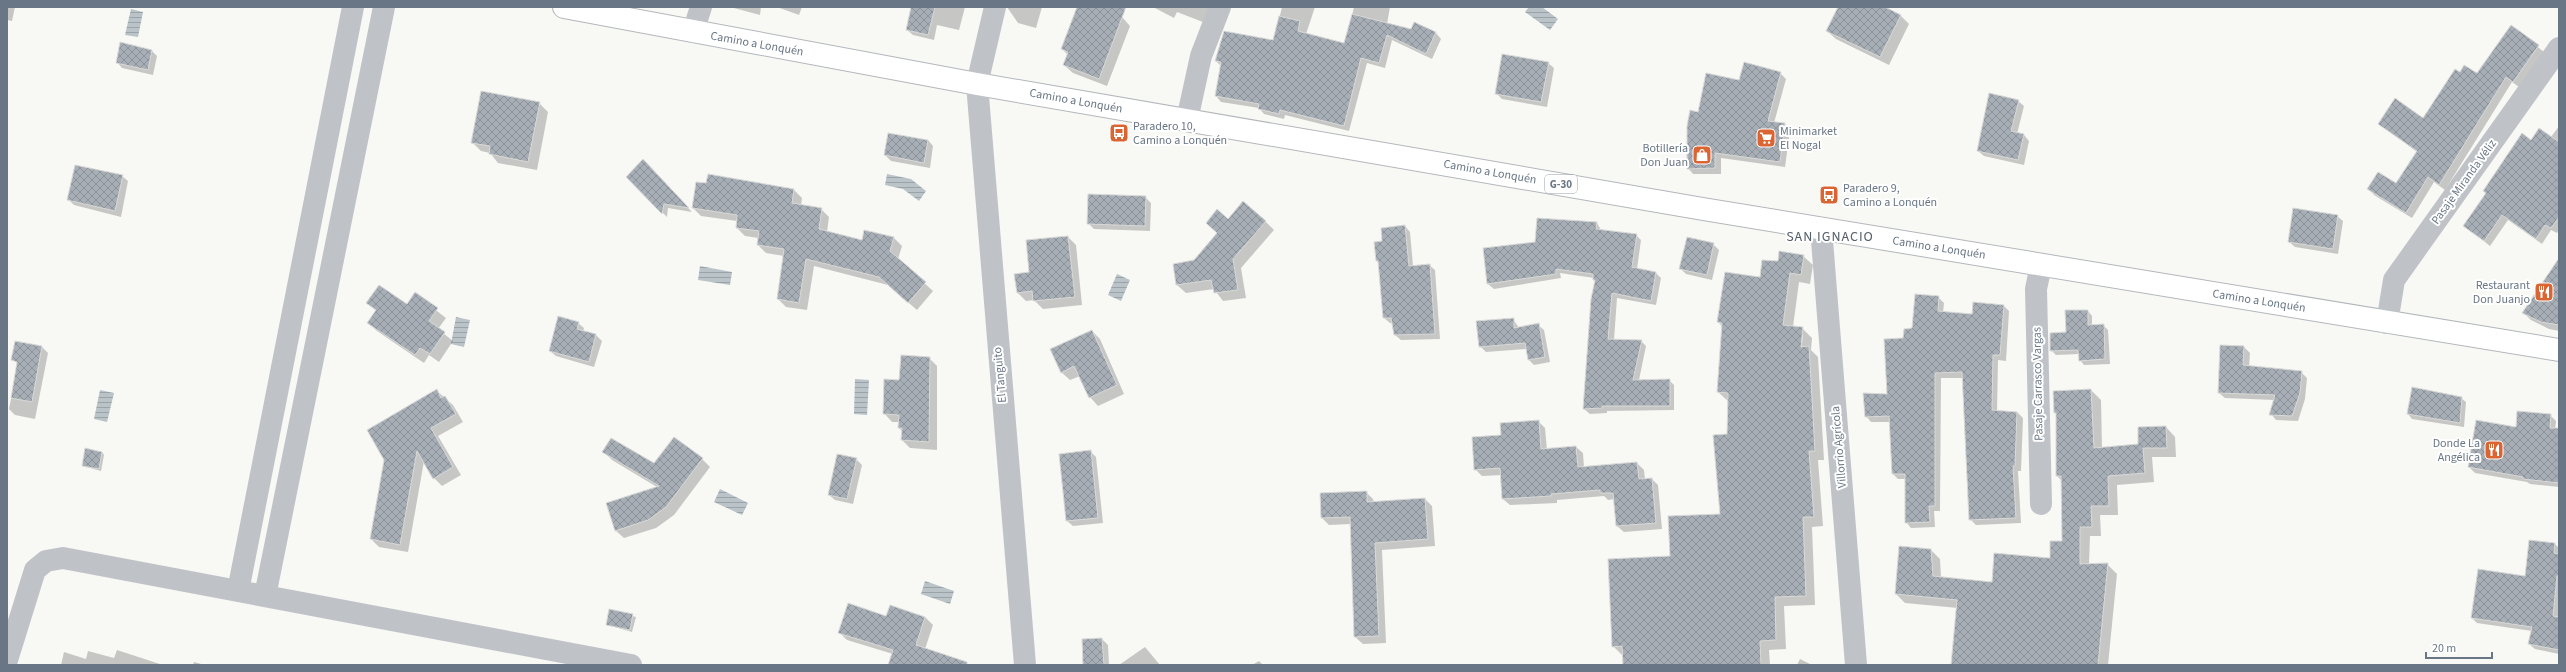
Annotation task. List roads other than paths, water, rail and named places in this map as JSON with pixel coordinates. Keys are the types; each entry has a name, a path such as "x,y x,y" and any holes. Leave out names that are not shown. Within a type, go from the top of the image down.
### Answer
{"main road":[{"name":"Camino a Lonquén","path":"564,7 976,84 2041,265 2387,323 2559,350"}],"street":[{"path":"238,591 353,7"},
{"path":"265,596 384,7"},
{"path":"693,32 701,7"},
{"name":"El Tanguito","path":"995,7 976,84 1025,665"},
{"path":"1187,120 1201,56 1220,7"},
{"name":"Pasaje Miranda Véliz","path":"2387,323 2394,280 2559,48"},
{"name":"Villorrio Agrícola","path":"1821,228 1856,665"},
{"name":"Pasaje Carrasco Vargas","path":"2041,265 2036,289 2041,504"},
{"path":"7,660 32,577 40,565 55,558 71,558 631,665"}],"place":[{"name":"Paradero 10, Camino a Lonquén","path":"1119,133"},
{"name":"Minimarket El Nogal","path":"1766,138"},
{"name":"Botillería Don Juan","path":"1702,155"},
{"name":"Paradero 9, Camino a Lonquén","path":"1829,195"},
{"name":"Restaurant Don Juanjo","path":"2544,292"},
{"name":"Donde La Angélica","path":"2494,450"}],"district":[{"name":"SAN IGNACIO","path":"1830,237"}]}
